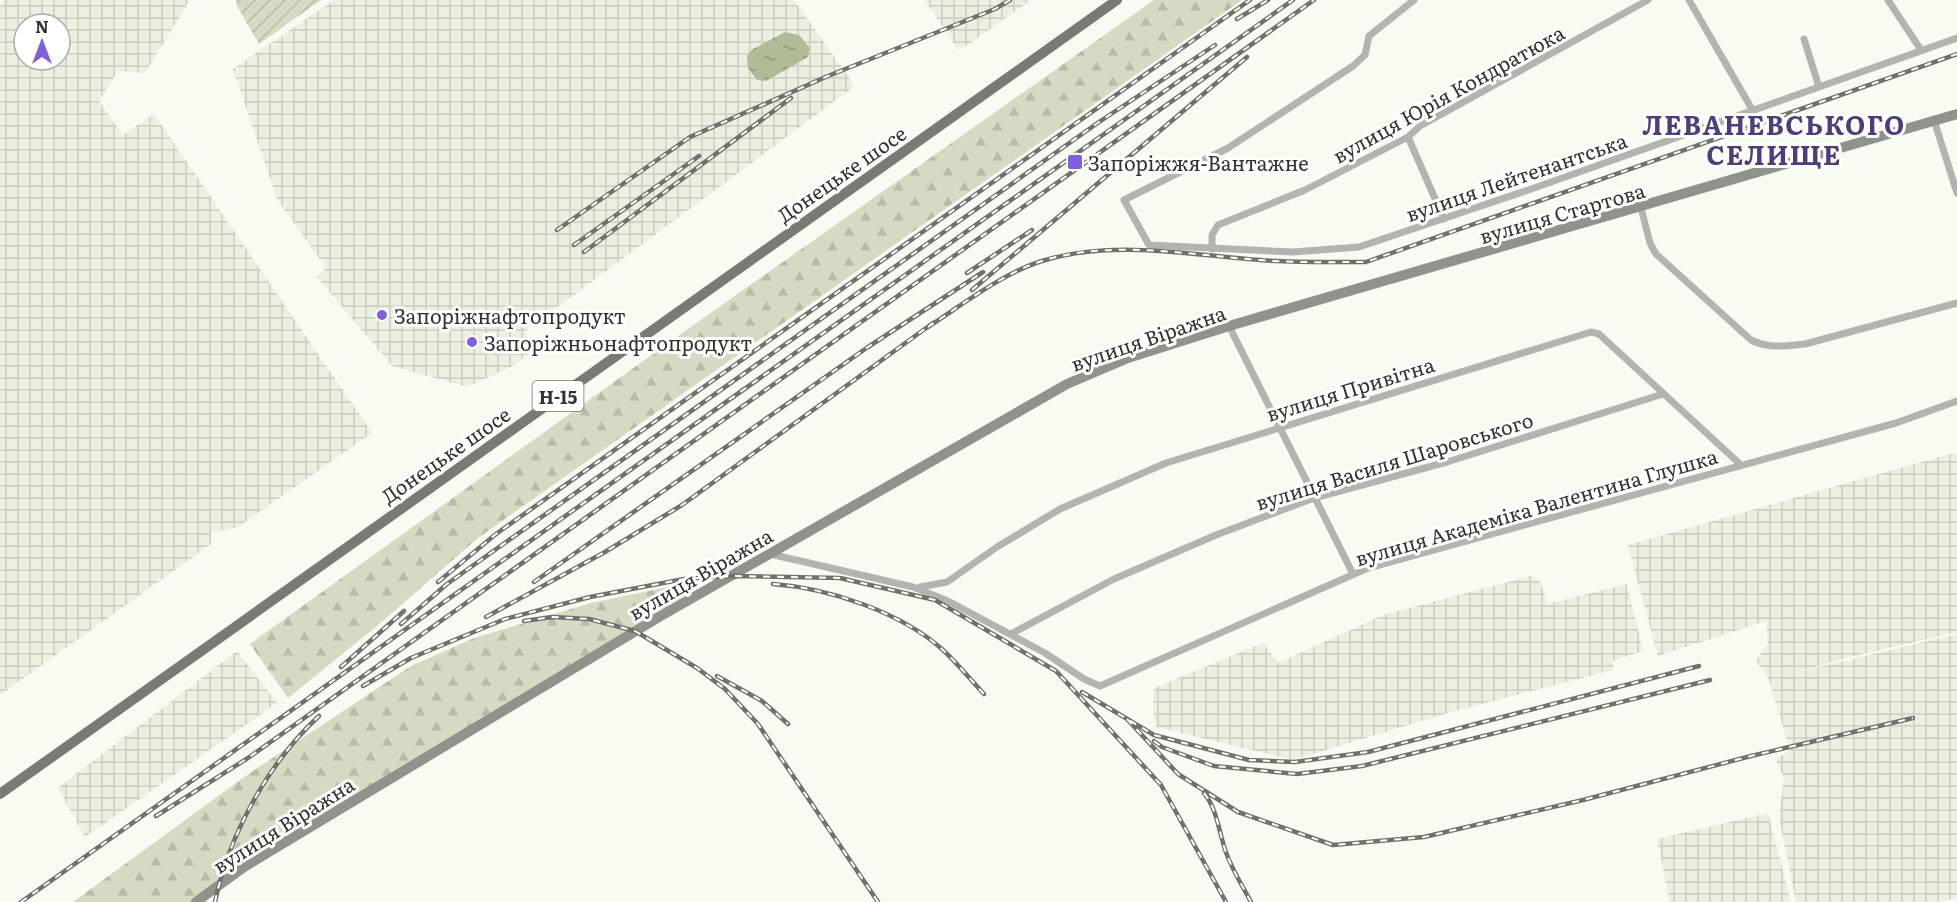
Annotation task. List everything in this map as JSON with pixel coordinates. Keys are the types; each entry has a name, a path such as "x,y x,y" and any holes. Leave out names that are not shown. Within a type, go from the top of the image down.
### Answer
{"main road":[{"name":"Донецьке шосе","path":"0,794 1117,0"},
{"name":"вулиця Стартова","path":"1245,322 1957,114"},
{"name":"вулиця Віражна","path":"196,902 244,867 643,626 1067,384 1128,358 1245,322"}],"street":[{"name":"вулиця Лейтенантська","path":"1414,0 1369,36 1363,59 1353,66 1228,148 1124,200 1149,245 1293,252 1359,246 1444,219 1957,38"},
{"name":"вулиця Юрія Кондратюка","path":"1212,249 1212,235 1218,225 1305,190 1408,136 1420,126 1647,0"},
{"path":"1689,0 1753,111"},
{"path":"1888,0 1922,50"},
{"path":"1804,39 1819,87"},
{"path":"1934,120 1957,193"},
{"path":"1408,136 1444,219"},
{"path":"1641,208 1650,243 1656,254 1751,340 1760,344 1780,347 1805,344 1957,303"},
{"path":"1229,326 1277,427 1353,574"},
{"name":"вулиця Привітна","path":"946,582 997,547 1060,509 1167,463 1277,427 1591,332 1599,334 1741,465"},
{"name":"вулиця Василя Шаровського","path":"1011,634 1114,579 1216,535 1314,498 1447,462 1663,394"},
{"name":"вулиця Академіка Валентина Глушка","path":"1011,634 1084,679 1097,686 1102,685 1353,574 1896,423 1957,401"},
{"path":"769,554 913,587 927,588 946,582"},
{"path":"946,582 944,587 948,601"},
{"path":"913,587 948,601 1011,634"}],"shaded area":[{"path":"4,0 190,0 145,73 118,71 99,101 123,135 154,114 372,433 238,527 211,533 211,544 0,695 0,6"},
{"path":"334,0 794,0 855,86 524,332 535,349 511,367 467,387 392,366 317,277 326,268 277,199 233,69"},
{"path":"925,0 1031,0 959,51"},
{"path":"1957,452 1957,632 1850,657 1790,674 1957,634 1957,898 1939,902 1796,902 1779,817 1784,778 1776,760 1790,750 1769,680 1756,661 1768,643 1766,621 1658,656 1628,545"},
{"path":"1531,576 1541,583 1547,604 1627,584 1643,651 1613,661 1613,670 1451,712 1293,760 1156,727 1153,710 1154,688 1263,643 1278,663 1383,615"},
{"path":"237,651 277,703 85,837 58,788"},
{"path":"1768,813 1791,902 1670,902 1657,839"}],"green space":[{"path":"236,0 321,0 259,44 237,6"},
{"path":"1154,0 1242,0 478,538 377,626 288,698 250,644 671,341"},
{"path":"672,586 689,592 659,617 204,896 206,902 73,902 247,775 411,666 474,638 591,603"}],"water":[{"path":"785,32 799,35 810,48 808,57 766,81 757,80 748,68 747,56 753,49"}],"railway":[{"path":"557,230 690,137 828,76 995,9 1010,0"},
{"path":"438,582 496,534 1250,0"},
{"path":"1237,19 1268,0"},
{"path":"21,902 1293,0"},
{"path":"156,816 248,758 1314,0"},
{"path":"401,624 447,584 1099,122 1215,45"},
{"path":"928,327 1013,273 1027,266 1069,254 1151,250 1273,261 1366,262 1957,54"},
{"path":"972,290 1247,57"},
{"path":"584,252 791,98"},
{"path":"574,245 699,156"},
{"path":"967,273 1032,230"},
{"path":"534,582 868,347 983,272"},
{"path":"486,617 605,552 682,505 933,323"},
{"path":"363,686 411,658 505,619 590,597 684,579 731,576 840,578 935,600 1056,671 1161,785 1226,902"},
{"path":"773,584 817,591 885,613 926,636 943,650 984,694"},
{"path":"341,667 404,611"},
{"path":"524,621 552,617 589,619 635,631 697,668 725,689 758,724 878,902"},
{"path":"1082,692 1154,735 1249,760 1295,762 1368,752 1699,666"},
{"path":"717,676 762,701 788,724"},
{"path":"1154,741 1162,747 1214,766 1297,774 1362,766 1710,680"},
{"path":"215,902 230,851 253,802 283,755 319,716"},
{"path":"1127,719 1178,774 1238,812 1333,845 1424,837 1913,718"},
{"path":"1204,793 1215,815 1229,861 1251,902"}],"place":[{"name":"Запоріжжя-Вантажне","path":"1075,162"},
{"name":"Запоріжнафтопродукт","path":"382,315"},
{"name":"Запоріжньонафтопродукт","path":"472,342"}],"district":[{"name":"ЛЕВАНЕВСЬКОГО СЕЛИЩЕ","path":"1774,138"}]}
